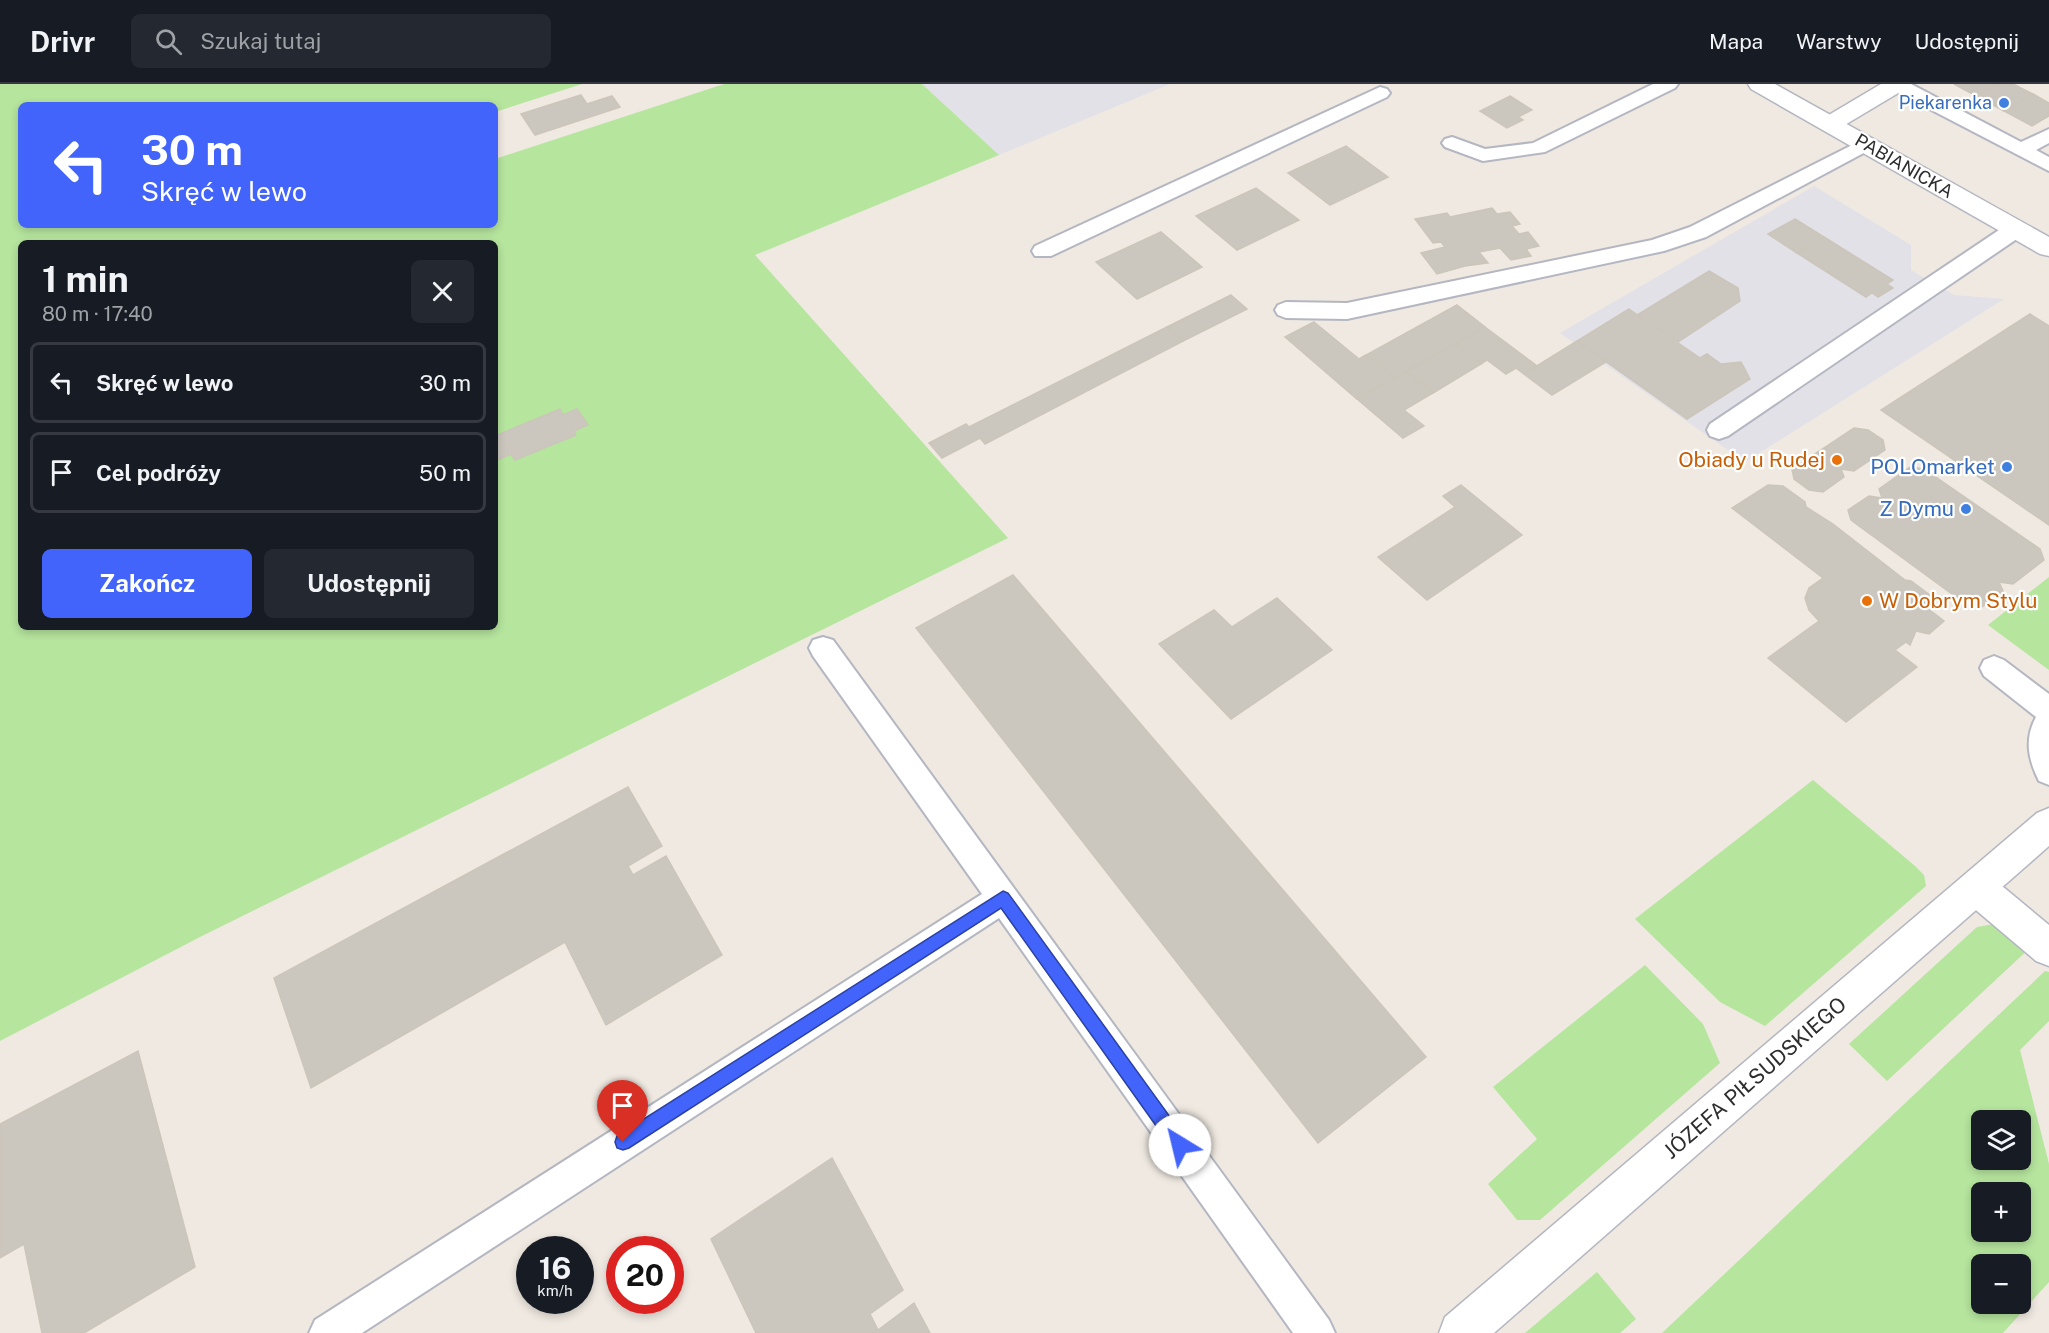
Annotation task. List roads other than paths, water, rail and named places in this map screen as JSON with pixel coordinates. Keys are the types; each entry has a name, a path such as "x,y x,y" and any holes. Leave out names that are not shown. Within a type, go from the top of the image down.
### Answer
{"street":[{"name":"PABIANICKA","path":"1759,84 2049,248"},
{"path":"1830,124 1898,84"},
{"name":"JÓZEFA PIŁSUDSKIEGO","path":"1461,1333 1762,1070 2049,824"},
{"path":"1977,888 2049,948"}],"lane":[{"path":"1452,143 1483,155 1538,148 1668,84"},
{"path":"1898,84 2049,165"},
{"path":"1043,251 1380,93"},
{"path":"2022,150 2049,135"},
{"path":"1286,310 1347,311 1656,246 1698,232 1866,144"},
{"path":"1719,430 2016,230"},
{"path":"823,648 1316,1333"},
{"path":"1994,668 2049,710"},
{"path":"2049,722 2044,728 2042,751 2049,772"},
{"path":"328,1333 1003,898"}],"place":[{"name":"Piekarenka","path":"2004,103"},
{"name":"Obiady u Rudej","path":"1837,460"},
{"name":"POLOmarket","path":"2007,467"},
{"name":"Z Dymu","path":"1966,509"},
{"name":"W Dobrym Stylu","path":"1867,601"}]}
